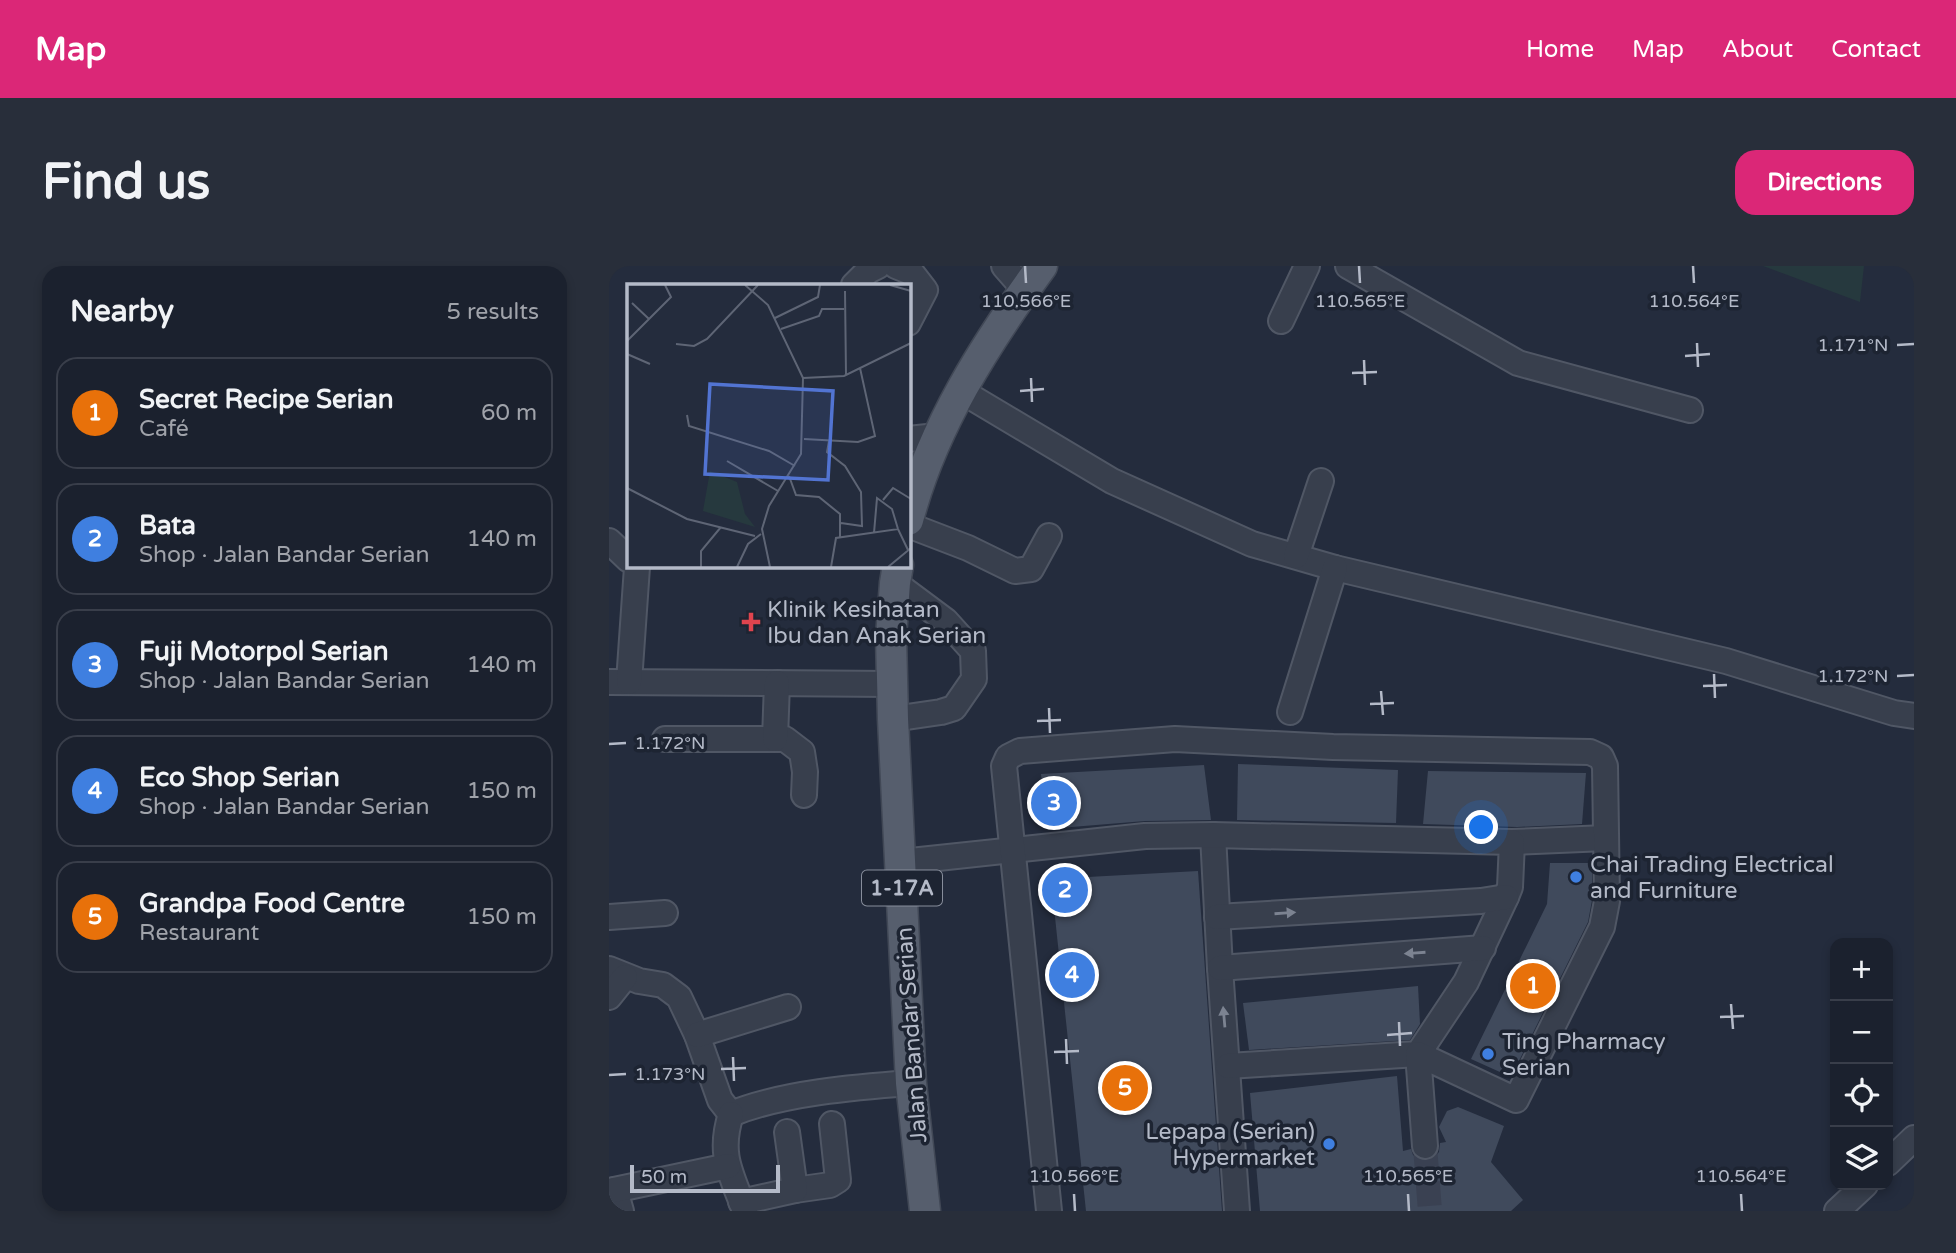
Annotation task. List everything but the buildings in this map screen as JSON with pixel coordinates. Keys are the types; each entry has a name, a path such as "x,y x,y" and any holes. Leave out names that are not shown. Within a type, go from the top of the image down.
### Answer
{"main road":[{"path":"910,515 923,437 961,391 1042,266"},
{"name":"Jalan Bandar Serian","path":"897,574 891,637 893,719 911,1083 925,1211"}],"street":[{"path":"855,284 868,271 878,266"},
{"path":"1003,266 1025,290"},
{"path":"1281,321 1307,266"},
{"path":"1348,266 1518,363 1690,410"},
{"path":"908,268 925,290 910,319"},
{"path":"961,391 1112,481 1252,544 1335,568 1727,661 1894,713 1914,716"},
{"path":"1296,556 1321,481"},
{"path":"910,524 1015,571 1031,569 1049,536"},
{"path":"609,541 627,557"},
{"path":"635,567 619,682 892,684"},
{"path":"1290,712 1335,568"},
{"path":"893,719 954,708 974,679 973,651 897,574"},
{"path":"775,739 777,683"},
{"path":"665,739 785,739 802,751 804,795"},
{"path":"1049,1211 1011,849 1005,766 1008,757 1020,751 1175,739 1333,747 1590,752 1601,757 1605,766 1607,901 1602,928 1515,1100 1418,1054 1229,1066"},
{"path":"901,862 1145,836 1213,835 1512,842 1606,838"},
{"path":"1213,835 1237,1211"},
{"path":"1425,1146 1418,1054 1466,982 1506,897 1510,887 1512,842"},
{"path":"1217,917 1506,897"},
{"path":"609,917 665,913"},
{"path":"1220,968 1483,948"},
{"path":"609,997 617,973 663,985 679,997 697,1035 720,1100 731,1114 724,1149 743,1206 795,1189 829,1185 838,1180 832,1124"},
{"path":"697,1035 788,1007"},
{"path":"731,1114 752,1106 844,1089 911,1083"},
{"path":"787,1132 795,1189"},
{"path":"1893,1158 1914,1138"},
{"path":"615,1198 728,1166"},
{"path":"1837,1211 1860,1190"}],"green space":[{"path":"1763,266 1864,266 1860,302"}],"tunnel":[{"path":"1425,1146 1430,1211"}],"place":[{"name":"Klinik Kesihatan Ibu dan Anak Serian","path":"751,622"},
{"name":"Fuji Motorpol Serian","path":"1054,803"},
{"name":"Chai Trading Electrical and Furniture","path":"1576,877"},
{"name":"Bata","path":"1065,890"},
{"name":"Eco Shop Serian","path":"1072,975"},
{"name":"Secret Recipe Serian","path":"1533,986"},
{"name":"Ting Pharmacy Serian","path":"1488,1054"},
{"name":"Grandpa Food Centre","path":"1125,1088"},
{"name":"Lepapa (Serian) Hypermarket","path":"1329,1144"}]}
